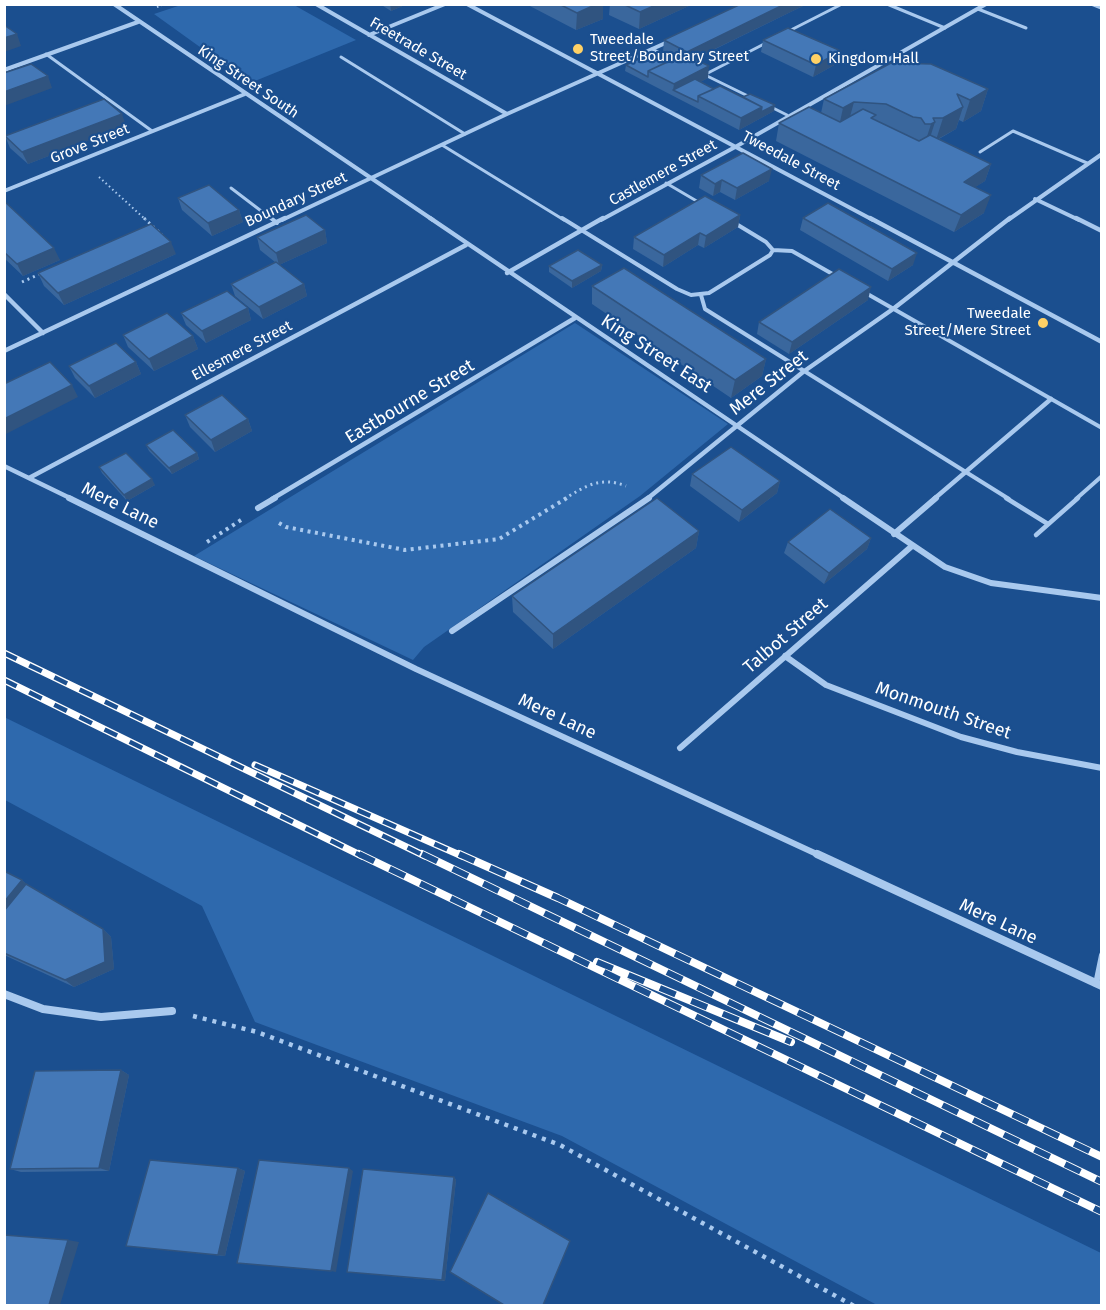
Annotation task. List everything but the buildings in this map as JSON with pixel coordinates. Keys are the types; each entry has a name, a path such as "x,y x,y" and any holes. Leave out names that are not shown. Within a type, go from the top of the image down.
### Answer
{"street":[{"name":"King Street South","path":"114,4 369,179"},
{"name":"Freetrade Street","path":"316,4 507,114"},
{"path":"369,35 445,4"},
{"name":"Tweedale Street","path":"467,4 953,261 1101,342"},
{"name":"Castlemere Street","path":"507,273 666,183 737,146 787,115 986,4"},
{"path":"1092,4 1101,8"},
{"path":"4,70 138,22"},
{"name":"Boundary Street","path":"4,351 507,114 673,39"},
{"name":"Grove Street","path":"4,191 245,94"},
{"name":"Mere Street","path":"452,631 652,496 803,372 893,309 1035,199 1101,154"},
{"name":"King Street East","path":"369,179 945,567 991,583 1101,598"},
{"path":"1035,199 1101,231"},
{"name":"Ellesmere Street","path":"29,478 466,245"},
{"path":"4,294 43,333"},
{"name":"Eastbourne Street","path":"258,508 575,318"},
{"path":"894,534 1051,399"},
{"name":"Mere Lane","path":"4,466 416,669 1099,985"},
{"name":"Talbot Street","path":"680,748 912,546"},
{"name":"Monmouth Street","path":"785,656 826,685 962,737 1017,752 1101,768"},
{"path":"4,994 43,1009 101,1017 172,1011"}],"lane":[{"path":"778,37 842,4"},
{"path":"887,4 945,28"},
{"path":"978,9 1026,28"},
{"path":"704,75 768,42"},
{"path":"652,49 673,59"},
{"path":"46,54 152,131"},
{"path":"341,57 465,134"},
{"path":"694,69 756,100"},
{"path":"766,105 787,115"},
{"path":"980,152 1013,131 1087,163"},
{"path":"442,145 677,289 701,296 709,293 770,255 773,250"},
{"path":"666,183 706,207"},
{"path":"231,188 277,223"},
{"path":"726,218 766,242 773,250 792,251 843,280"},
{"path":"863,291 1101,428"},
{"path":"701,296 705,309 1048,524"},
{"path":"1036,535 1101,476"},
{"path":"1099,985 1101,955"}],"path":[{"path":"81,160 193,262"},
{"path":"141,230 152,225"},
{"path":"15,285 47,271"},
{"path":"186,555 258,508 286,527 405,550 499,539 591,483 618,483 652,496"},
{"path":"172,1011 257,1032 560,1145 854,1305"}],"shaded area":[{"path":"181,5 294,5 356,40 250,83 154,14"},
{"path":"575,323 728,424 640,496 424,647 413,660 194,556"},
{"path":"4,717 1101,1253 1101,1305 877,1305 562,1136 255,1022 202,906 5,800"}],"railway":[{"path":"4,653 425,856"},
{"path":"4,680 362,856"},
{"path":"255,765 462,856"},
{"path":"359,854 1102,1212"},
{"path":"422,854 1102,1182"},
{"path":"459,854 558,898 1102,1157"},
{"path":"597,962 791,1042"}],"place":[{"name":"Tweedale Street/Boundary Street","path":"578,49"},
{"name":"Kingdom Hall","path":"816,59"},
{"name":"Tweedale Street/Mere Street","path":"1043,323"}]}
